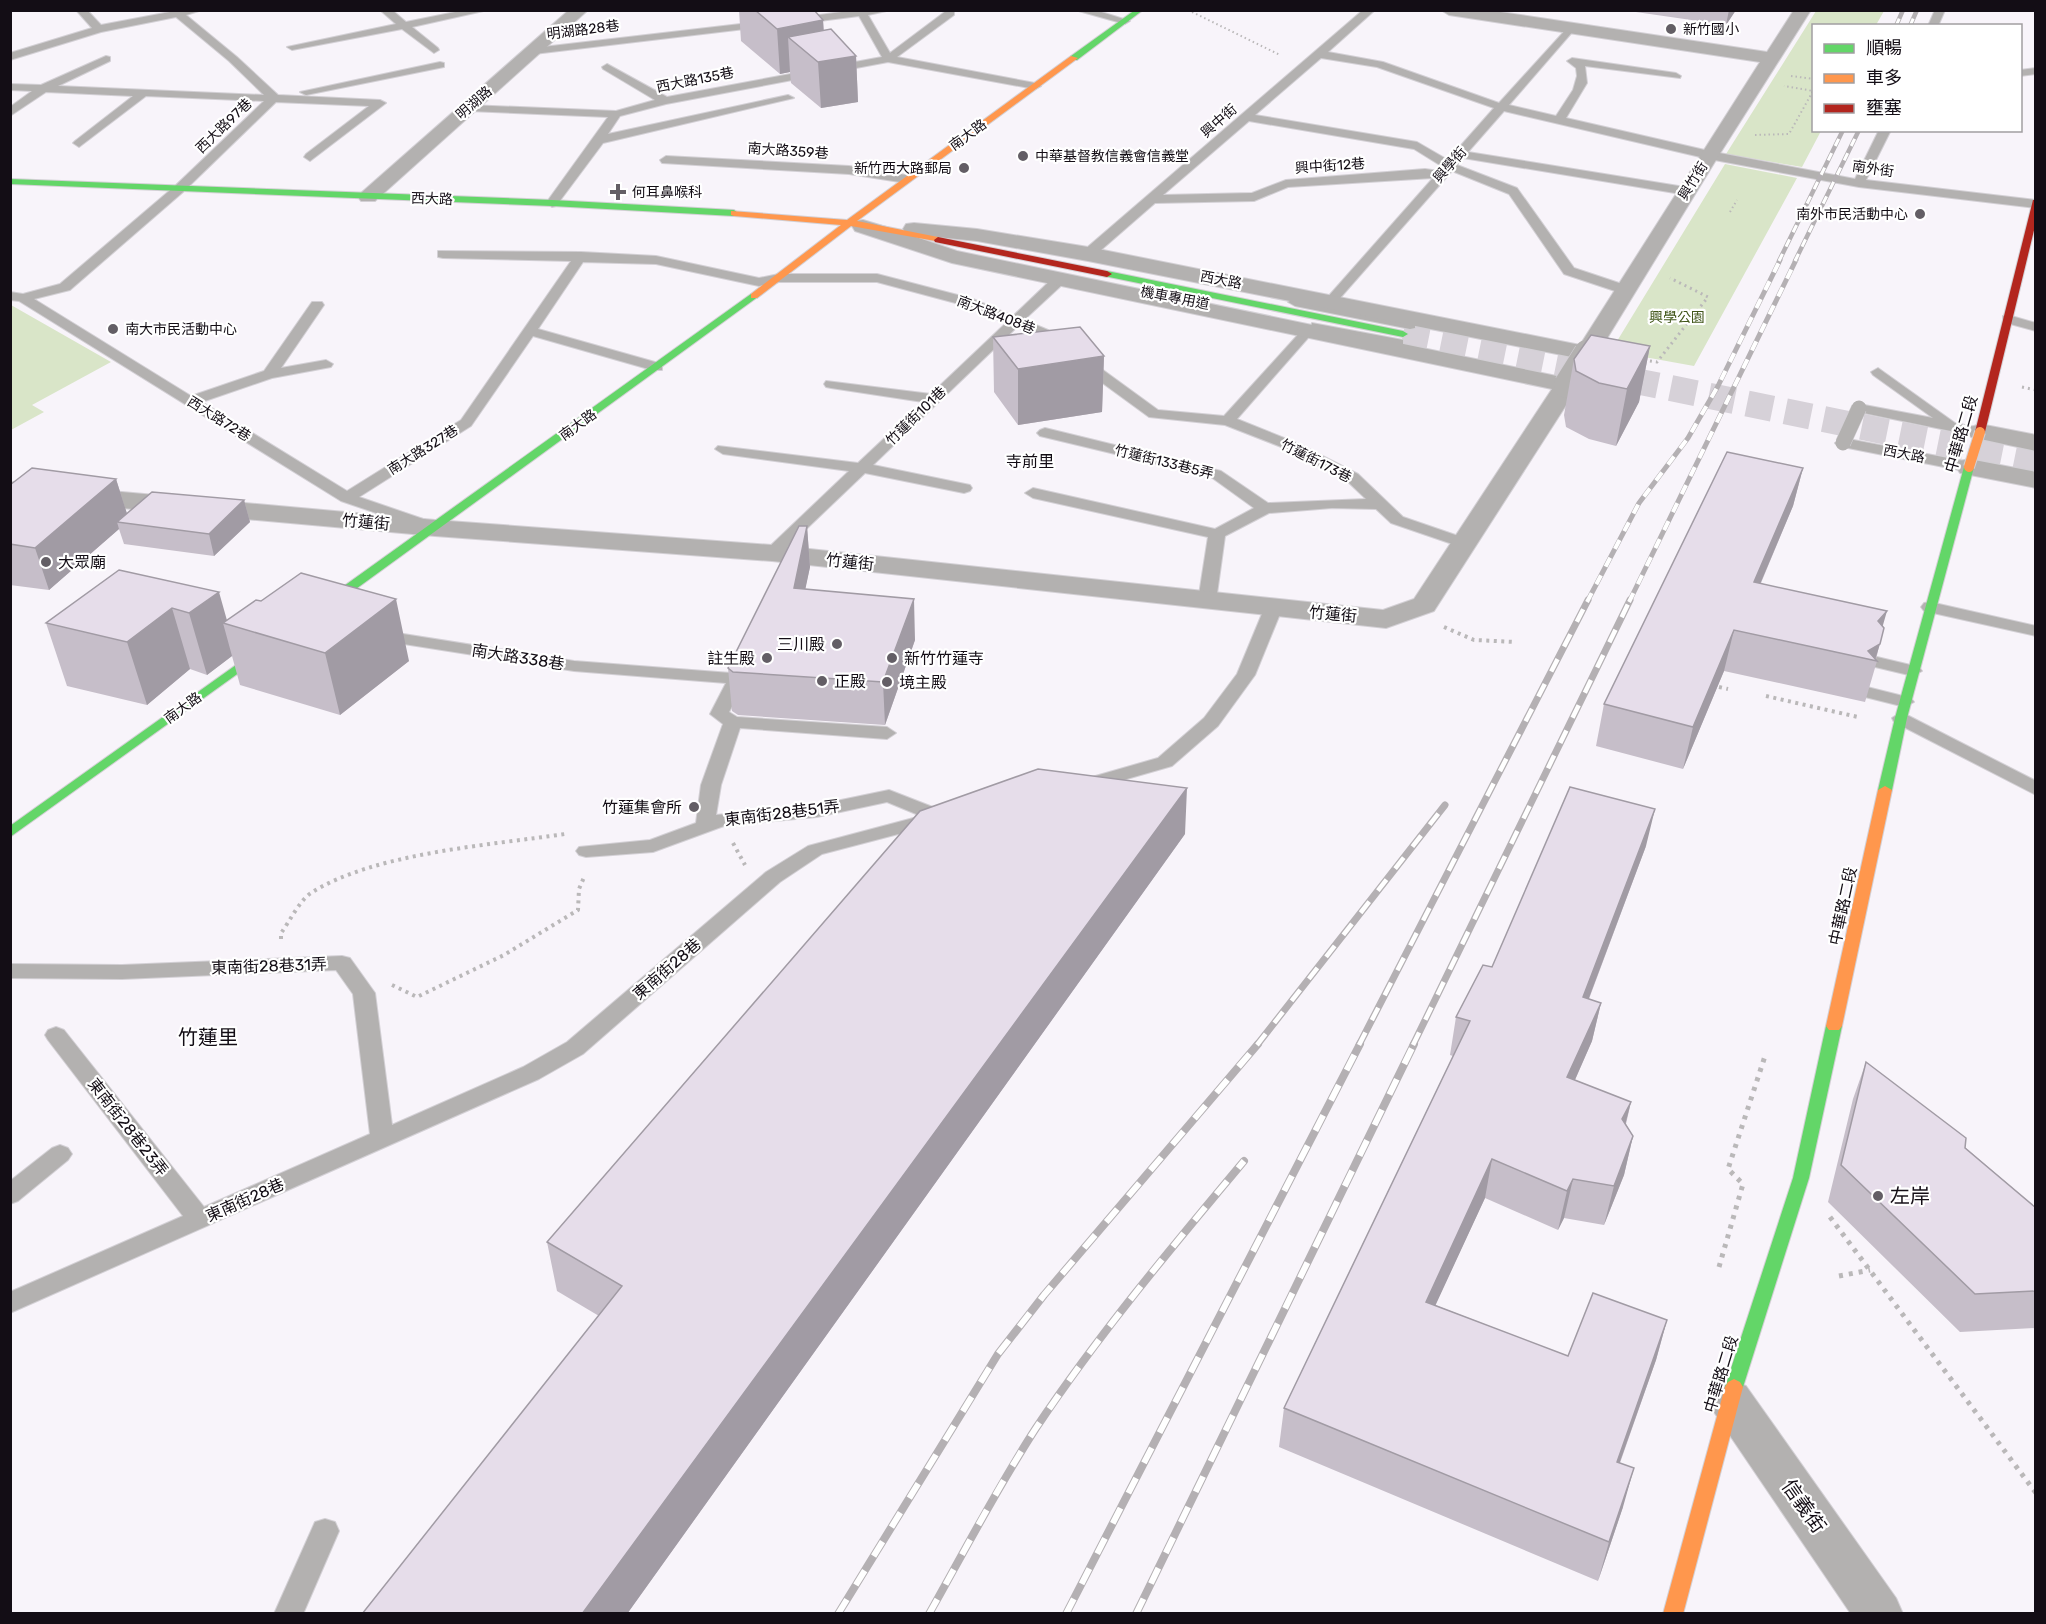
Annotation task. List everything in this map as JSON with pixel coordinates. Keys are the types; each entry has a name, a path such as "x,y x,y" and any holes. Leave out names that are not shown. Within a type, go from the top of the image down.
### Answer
{"street":[{"name":"明湖路","path":"368,197 580,10"},
{"name":"南大路","path":"300,623 435,528 779,278 906,179 1140,10"},
{"path":"1449,10 1772,58"},
{"name":"興竹街","path":"1567,385 1709,155 1803,10"},
{"name":"西大路","path":"10,182 552,203 779,216 977,235 1088,254 1587,353"},
{"name":"中華路二段","path":"1673,1614 1730,1399 1801,1178 1903,710 1969,467 1968,430 2035,203"},
{"name":"西大路","path":"852,223 952,256 1567,385"},
{"name":"西大路","path":"852,223 1404,334"},
{"name":"竹蓮街","path":"10,490 435,528 1386,619 1425,605 1567,385"},
{"path":"1968,430 2036,443"},
{"name":"西大路","path":"1969,467 2036,480"},
{"name":"南大路","path":"10,833 281,637"},
{"name":"信義街","path":"1730,1399 1879,1614"}],"lane":[{"path":"81,10 99,29"},
{"path":"10,57 99,29 175,12 197,10"},
{"path":"385,10 434,50"},
{"path":"292,47 483,10"},
{"name":"明湖路28巷","path":"534,51 886,10"},
{"path":"1080,10 1125,21"},
{"name":"興中街","path":"1088,254 1370,10"},
{"path":"1934,24 1940,10"},
{"name":"西大路97巷","path":"17,297 65,287 179,189 274,98 233,59 175,12"},
{"path":"862,13 888,59"},
{"path":"888,59 950,13"},
{"name":"興學街","path":"1330,302 1570,28"},
{"name":"南外街","path":"1319,54 1379,64 1501,107 1709,155 1859,183 2035,203"},
{"path":"1545,56 1676,76"},
{"path":"10,113 44,88 106,59"},
{"path":"888,59 1035,86"},
{"name":"西大路135巷","path":"469,108 616,114 664,101 888,59"},
{"path":"1558,120 1585,79 1584,69 1576,61"},
{"path":"274,98 440,65"},
{"path":"607,67 664,101"},
{"path":"10,87 380,102 310,157"},
{"path":"79,143 143,93"},
{"path":"599,140 788,98"},
{"path":"552,203 616,114"},
{"path":"1247,117 1417,146 1446,170 1513,191 1569,271 1626,290"},
{"path":"1859,183 1884,132"},
{"path":"1460,154 1687,191"},
{"name":"南大路359巷","path":"666,160 838,169 906,179"},
{"name":"興中街12巷","path":"1152,200 1254,197 1286,184 1446,170"},
{"name":"機車專用道","path":"977,235 1005,244 1404,334"},
{"path":"443,255 581,256 656,260 759,282 779,278"},
{"name":"南大路327巷","path":"347,498 466,423 581,256"},
{"name":"機車專用道","path":"952,256 983,259 1404,334"},
{"name":"南大路408巷","path":"779,278 877,278 968,302 1042,333 1154,414"},
{"name":"竹蓮街101巷","path":"785,561 862,468 1059,280"},
{"name":"西大路72巷","path":"17,297 347,498 435,528"},
{"path":"269,374 317,306"},
{"path":"2036,316 2008,318 2036,327"},
{"path":"528,330 657,367"},
{"path":"1228,421 1309,331"},
{"path":"190,401 269,374 326,364"},
{"path":"1878,372 1968,430"},
{"path":"1074,377 1097,374"},
{"path":"831,384 934,399"},
{"name":"西大路","path":"1968,430 1859,408 1843,443 1969,467"},
{"name":"竹蓮街173巷","path":"1154,414 1228,421 1294,447 1352,477 1397,520 1464,543"},
{"name":"竹蓮街133巷5弄","path":"1045,433 1216,474 1265,508"},
{"path":"723,449 862,468 964,488"},
{"path":"1033,493 1217,534 1265,508 1332,503 1382,504"},
{"path":"1207,601 1217,534"},
{"path":"1930,607 2036,631"},
{"path":"1061,791 1165,762 1211,722 1246,675 1273,609"},
{"path":"300,623 323,627"},
{"name":"南大路338巷","path":"357,632 574,666 738,679"},
{"path":"748,657 719,714 733,723 887,733"},
{"path":"1877,662 1913,671"},
{"path":"1867,692 1903,710 2036,789"},
{"path":"713,823 711,785 733,723"},
{"name":"東南街28巷51弄","path":"592,851 652,846 713,823 817,811 889,796 941,817"},
{"name":"東南街28巷","path":"10,1303 531,1074 575,1048 773,877 815,850 963,812"},
{"name":"東南街28巷31弄","path":"10,970 122,972 342,963 364,993 382,1140"},
{"name":"東南街28巷23弄","path":"56,1035 200,1220"},
{"path":"10,1195 60,1154"},
{"path":"288,1614 325,1531"}],"path":[{"path":"1188,10 1305,67"},
{"path":"1785,75 1812,79"},
{"path":"1778,85 1812,91"},
{"path":"1751,136 1789,134 1812,93"},
{"path":"1730,212 1737,200"},
{"path":"1587,353 1657,362 1708,297 1670,278"},
{"path":"1474,640 1516,642"},
{"path":"1719,687 1728,689"},
{"path":"1766,696 1851,717 1903,710"},
{"path":"713,823 759,890"},
{"path":"279,966 281,933 309,894 350,873 410,858 570,833 579,836 592,851 579,889 578,910 504,955 447,984 417,997 388,984 376,972 345,968"},
{"path":"1719,1267 1743,1184 1728,1169 1766,1053"},
{"path":"1801,1178 2036,1493"},
{"path":"1839,1276 1870,1270"}],"green space":[{"path":"1816,11 1884,11 1877,24 1812,24 1812,132 1820,132 1802,167 1726,154"},
{"name":"興學公園","path":"1725,164 1797,178 1694,366 1611,351"},
{"path":"11,305 111,362 32,405 44,412 11,430"}],"building":[{"path":"755,10 814,10 823,20 777,29"},
{"path":"831,29 856,56 818,62 788,37"},
{"path":"1080,327 1104,356 1018,369 993,337"},
{"path":"1591,335 1650,346 1627,389 1599,383 1576,371 1574,359"},
{"path":"1727,452 1803,468 1754,582 1887,611 1878,621 1884,628 1880,644 1868,651 1877,661 1734,630 1693,727 1604,704"},
{"path":"32,468 116,479 35,548 10,544 10,485"},
{"path":"152,492 244,500 209,534 117,522"},
{"path":"799,526 807,526 794,588 914,599 883,682 733,672 728,668"},
{"path":"119,570 219,592 189,613 172,608 127,642 46,623"},
{"path":"301,573 396,599 325,653 223,623 256,600 261,601"},
{"path":"1038,769 1187,788 582,1614 362,1614 622,1286 547,1242 920,811"},
{"path":"1570,787 1655,809 1583,997 1601,1003 1567,1077 1631,1102 1622,1119 1633,1136 1614,1186 1573,1179 1567,1191 1492,1159 1426,1302 1568,1356 1593,1293 1667,1320 1617,1462 1634,1468 1609,1542 1284,1408 1470,1021 1456,1017 1483,965 1492,967"},
{"path":"1866,1062 1966,1138 1965,1148 2036,1208 2036,1291 1975,1294 1841,1165"}],"tunnel":[{"path":"1403,334 2036,462"}],"railway":[{"path":"1897,24 1903,10"},
{"path":"1911,24 1917,10"},
{"path":"1779,261 1842,132"},
{"path":"1795,261 1858,132"},
{"path":"1587,602 1639,503 1688,438 1718,386 1780,260"},
{"path":"1629,602 1796,260"},
{"path":"1359,1045 1588,600"},
{"path":"1413,1045 1630,600"},
{"path":"1257,1045 1445,805"},
{"path":"838,1614 998,1354 1044,1295 1258,1044"},
{"path":"1066,1614 1360,1044"},
{"path":"1136,1614 1414,1044"},
{"path":"929,1614 1008,1474 1060,1393 1137,1292 1244,1161"}],"traffic: fast":[{"path":"1074,58 1140,10"},
{"path":"10,181 552,203 734,213"},
{"path":"1107,274 1403,334"},
{"path":"316,612 754,296"},
{"path":"1885,790 1901,718 1969,467"},
{"path":"10,833 271,644"},
{"path":"1734,1387 1801,1178 1834,1026"}],"traffic: slow":[{"path":"754,296 906,179 1074,58"},
{"path":"734,213 852,223 938,240"},
{"path":"1969,467 1980,432"},
{"path":"1834,1026 1885,790"},
{"path":"1673,1614 1734,1387"}],"traffic: jam":[{"path":"1980,432 2036,202"},
{"path":"938,240 1107,274"}],"place":[{"name":"新竹國小","path":"1671,29"},
{"name":"中華基督教信義會信義堂","path":"1023,156"},
{"name":"新竹西大路郵局","path":"964,168"},
{"name":"何耳鼻喉科","path":"618,192"},
{"name":"南外市民活動中心","path":"1920,214"},
{"name":"南大市民活動中心","path":"113,329"},
{"name":"大眾廟","path":"46,562"},
{"name":"三川殿","path":"837,644"},
{"name":"註生殿","path":"767,658"},
{"name":"新竹竹蓮寺","path":"892,658"},
{"name":"正殿","path":"822,681"},
{"name":"境主殿","path":"887,682"},
{"name":"竹蓮集會所","path":"694,807"},
{"name":"左岸","path":"1878,1196"}],"district":[{"name":"寺前里","path":"1030,461"},
{"name":"竹蓮里","path":"208,1037"}]}
